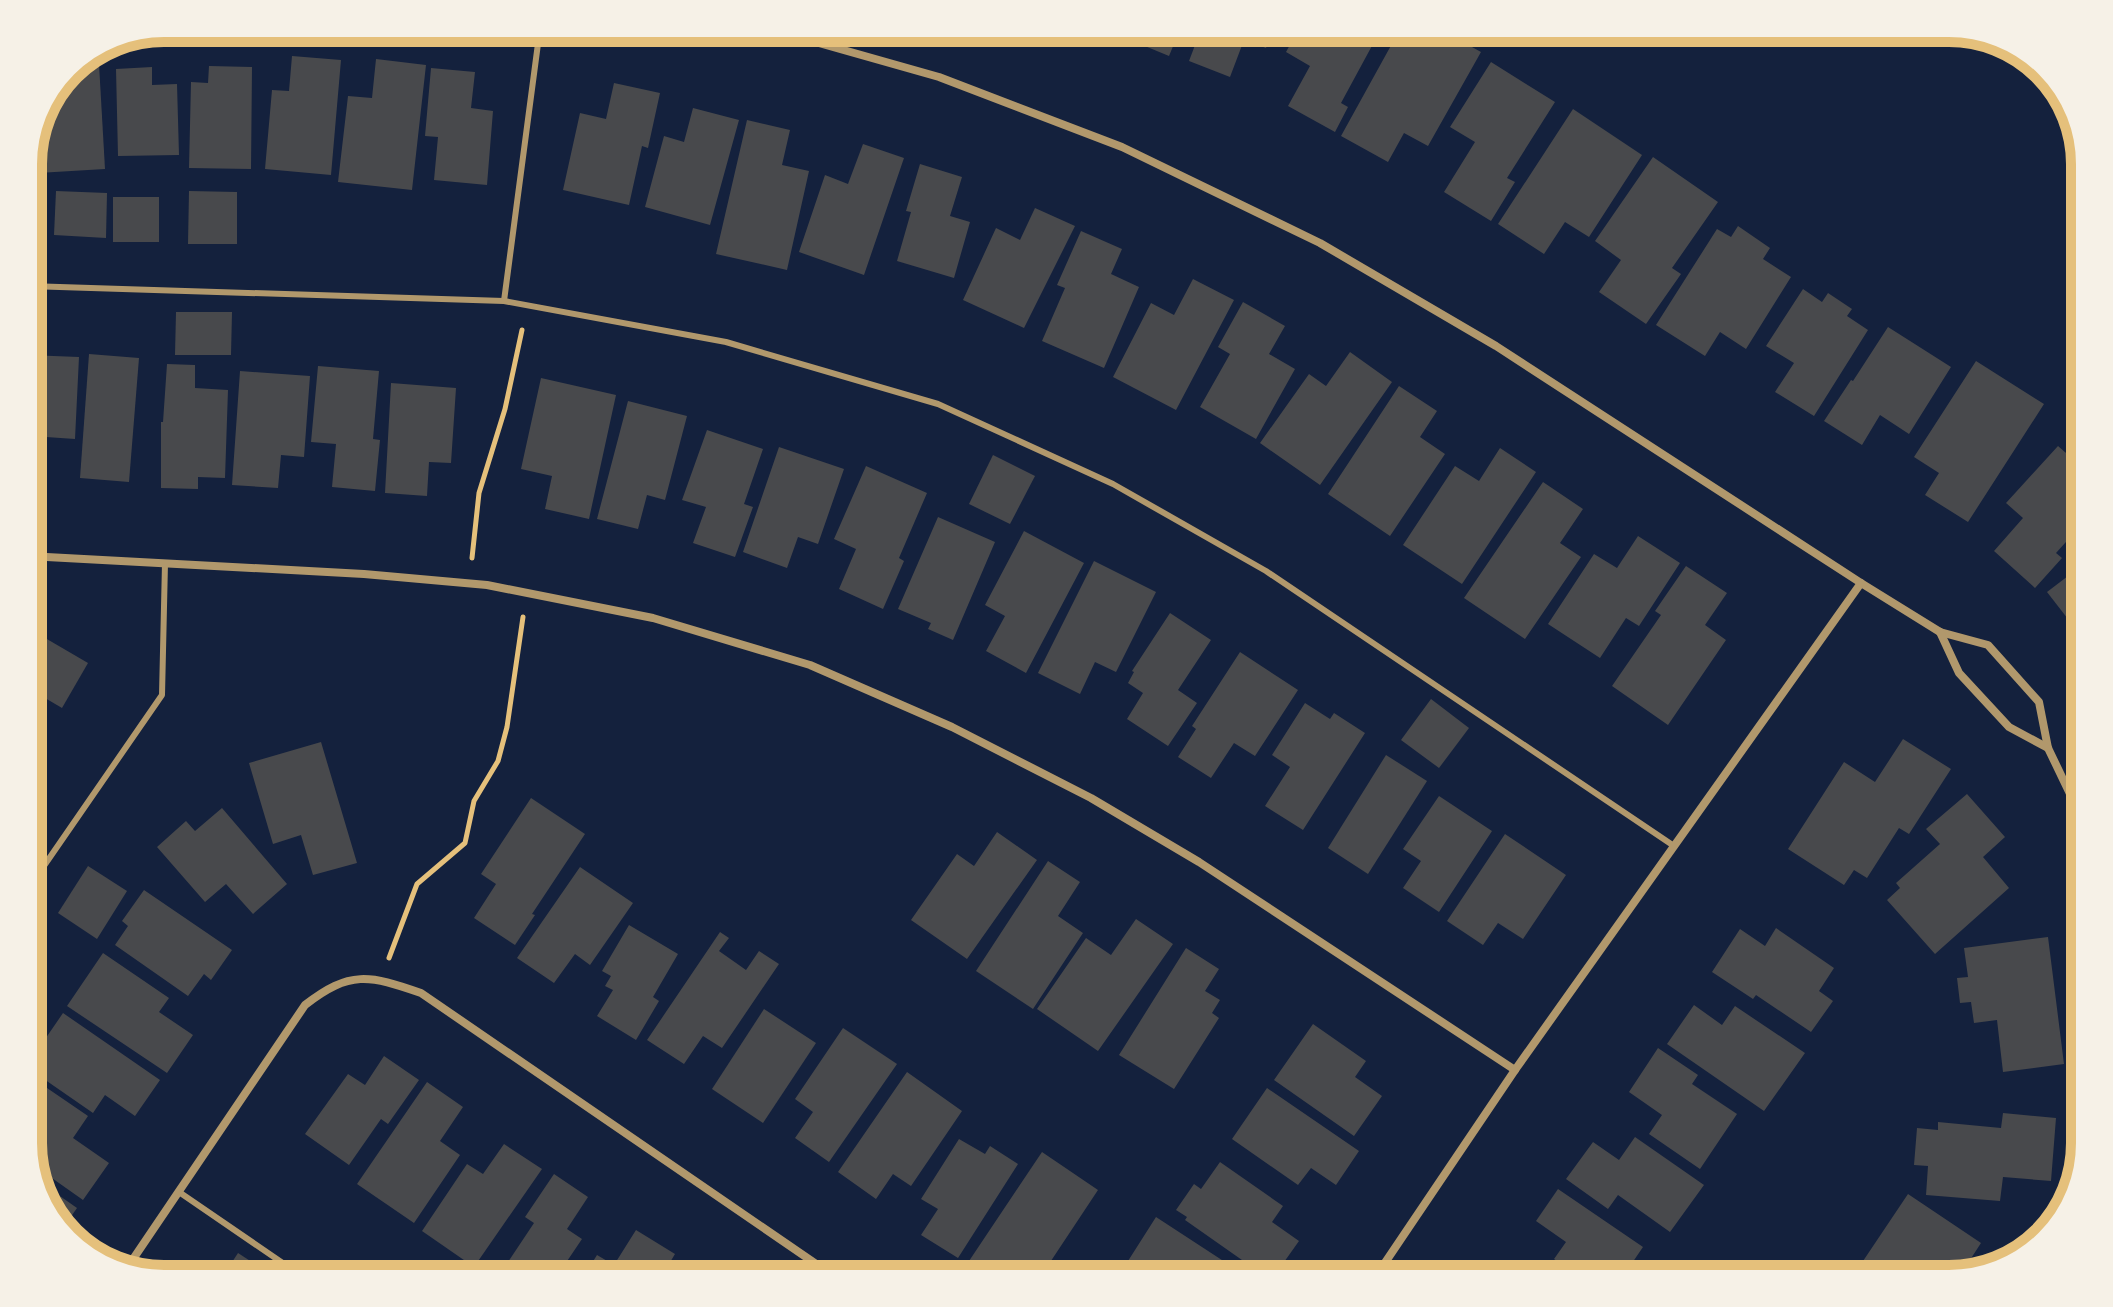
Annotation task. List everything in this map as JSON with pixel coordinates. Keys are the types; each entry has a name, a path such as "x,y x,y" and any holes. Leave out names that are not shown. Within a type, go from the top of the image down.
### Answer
{"street":[{"path":"815,42 939,77 1122,147 1320,243 1496,346 1940,632 1988,645 2039,702 2048,748 2071,796"},
{"path":"42,557 364,574 487,585 653,618 810,665 952,727 1091,798 1199,862 1515,1070"},
{"path":"1383,1265 1515,1070 1861,583"},
{"path":"1940,632 1959,673 2009,727 2048,748"},
{"path":"132,1261 305,1005 326,989 353,978 380,981 421,993 818,1265"}],"lane":[{"path":"504,301 538,42"},
{"path":"42,286 504,301 726,342 938,404 1113,484 1266,571 1674,846"},
{"path":"42,869 162,695 165,563"},
{"path":"179,1192 286,1265"}],"path":[{"path":"469,584 479,493 505,409 527,306"},
{"path":"380,981 417,884 465,843 474,801 498,761 507,727 526,593"}],"building":[{"path":"1135,42 1175,42 1169,56"},
{"path":"1196,42 1243,42 1230,77 1189,61"},
{"path":"1250,42 1268,42 1266,48"},
{"path":"1292,42 1374,42 1341,103 1348,107 1335,132 1288,106 1310,66 1286,52"},
{"path":"1393,42 1463,42 1481,52 1428,146 1404,133 1388,162 1341,136"},
{"path":"292,56 341,60 331,175 265,169 272,90 289,91"},
{"path":"376,59 426,65 412,190 338,182 348,96 372,98"},
{"path":"1491,62 1555,102 1507,178 1515,182 1491,221 1444,192 1475,142 1450,127"},
{"path":"99,64 105,169 42,173 44,140 51,117 63,96 94,65"},
{"path":"209,66 252,67 251,169 189,168 191,82 208,83"},
{"path":"152,67 152,85 177,84 179,155 118,156 116,69"},
{"path":"431,68 475,72 471,108 493,111 487,185 434,180 438,137 425,136"},
{"path":"614,83 660,93 648,148 642,146 629,205 563,190 580,113 606,119"},
{"path":"693,108 739,120 710,225 645,207 664,136 684,142"},
{"path":"1573,109 1642,155 1589,237 1565,222 1544,254 1498,224"},
{"path":"747,120 790,130 782,165 809,171 787,270 716,254"},
{"path":"863,144 904,158 864,275 799,252 825,175 848,184"},
{"path":"1653,157 1718,202 1672,268 1681,274 1646,324 1599,292 1621,260 1595,241"},
{"path":"920,164 962,177 950,216 970,222 954,278 897,261 911,212 906,211"},
{"path":"56,191 107,193 106,238 54,235"},
{"path":"189,191 237,192 237,244 188,244"},
{"path":"113,197 159,197 159,242 113,242"},
{"path":"1035,208 1075,226 1024,328 963,300 996,228 1020,240"},
{"path":"1738,226 1770,248 1763,259 1791,277 1746,349 1720,332 1705,356 1656,325 1717,229 1731,237"},
{"path":"1081,231 1122,249 1111,274 1139,287 1104,368 1042,341 1065,288 1057,285"},
{"path":"1193,279 1234,300 1176,410 1113,377 1151,303 1174,315"},
{"path":"1803,289 1822,302 1828,293 1852,309 1847,316 1868,330 1814,416 1775,392 1794,363 1766,346"},
{"path":"1243,302 1285,326 1269,354 1295,369 1256,439 1200,407 1230,354 1218,347"},
{"path":"176,312 232,312 231,355 175,355"},
{"path":"1888,327 1951,367 1909,434 1880,415 1862,445 1824,421"},
{"path":"1350,352 1392,382 1320,485 1260,443 1309,374 1326,386"},
{"path":"89,354 139,358 129,482 80,478"},
{"path":"42,356 79,357 75,439 46,437 43,480"},
{"path":"1976,361 2044,404 1968,522 1925,495 1939,473 1914,457"},
{"path":"167,364 195,365 195,388 228,390 225,478 198,477 198,489 161,488 161,422"},
{"path":"318,366 379,371 373,439 380,440 375,491 332,487 336,444 311,442"},
{"path":"240,371 310,376 304,457 281,455 278,488 232,485"},
{"path":"541,378 616,395 589,519 545,509 552,476 521,469"},
{"path":"391,383 456,388 451,463 429,462 427,496 385,493"},
{"path":"1399,386 1437,411 1420,437 1445,454 1390,536 1328,494"},
{"path":"628,401 687,416 665,500 647,495 638,529 597,519"},
{"path":"707,430 763,449 744,504 753,507 735,557 693,543 706,507 682,500"},
{"path":"2058,446 2071,457 2071,536 2056,553 2062,558 2035,588 1994,551 2023,518 2006,503"},
{"path":"779,447 844,469 818,544 798,537 787,568 743,552"},
{"path":"1500,448 1536,472 1462,584 1403,545 1455,466 1479,481"},
{"path":"993,455 1035,476 1010,524 969,504"},
{"path":"866,466 927,493 899,558 904,561 883,609 839,589 856,549 834,539"},
{"path":"1543,482 1583,509 1560,543 1581,557 1525,639 1464,598"},
{"path":"938,517 995,542 953,640 928,629 931,623 898,609"},
{"path":"1024,531 1084,563 1026,673 986,651 1005,616 985,605"},
{"path":"1638,536 1680,563 1639,626 1626,618 1600,658 1548,624 1594,554 1617,568"},
{"path":"1094,561 1156,592 1116,672 1095,662 1080,694 1038,673"},
{"path":"1686,566 1727,593 1705,625 1726,640 1668,725 1612,686 1661,615 1655,611"},
{"path":"2071,574 2071,623 2047,592"},
{"path":"1170,613 1211,640 1178,690 1197,703 1168,746 1127,719 1143,693 1128,683 1132,671"},
{"path":"42,636 88,663 62,708 42,696"},
{"path":"1240,652 1298,690 1255,756 1234,743 1211,778 1178,757 1196,729 1192,726"},
{"path":"1431,699 1469,728 1439,768 1401,740"},
{"path":"1305,703 1330,719 1334,713 1365,733 1303,830 1265,806 1290,767 1272,755"},
{"path":"1903,739 1951,769 1909,834 1899,828 1867,878 1854,870 1844,885 1788,849 1844,762 1875,782"},
{"path":"321,742 357,863 313,875 301,835 273,844 249,763"},
{"path":"1386,755 1427,781 1368,874 1328,848"},
{"path":"1967,794 2005,837 1983,857 2009,888 1935,954 1887,900 1900,888 1896,883 1940,844 1926,829"},
{"path":"1439,796 1492,831 1439,912 1403,888 1421,861 1403,849"},
{"path":"531,798 585,834 515,945 474,918 496,884 481,874"},
{"path":"222,808 287,884 253,914 226,884 205,902 157,847 186,821 195,831"},
{"path":"997,832 1037,860 967,959 911,920 957,854 974,866"},
{"path":"1505,834 1566,875 1523,939 1498,923 1483,945 1447,921"},
{"path":"1048,861 1080,882 1058,916 1083,933 1033,1009 976,971"},
{"path":"88,866 127,891 97,939 58,913"},
{"path":"580,867 633,903 590,965 575,954 554,983 517,958"},
{"path":"144,890 232,950 211,980 204,974 188,996 115,945 128,926 122,921"},
{"path":"1136,919 1173,944 1098,1051 1037,1009 1086,938 1111,955"},
{"path":"629,925 678,954 653,997 659,1001 636,1040 597,1016 613,990 605,986 611,976 602,971"},
{"path":"1776,928 1834,968 1819,991 1833,1001 1811,1032 1756,995 1753,999 1712,972 1740,929 1765,946"},
{"path":"720,932 729,938 719,951 746,970 759,951 779,964 722,1048 703,1036 684,1064 647,1040"},
{"path":"2048,937 2064,1064 2003,1072 1997,1020 1974,1023 1971,1002 1960,1003 1957,978 1968,977 1964,948"},
{"path":"1186,948 1219,969 1205,991 1220,1000 1212,1013 1219,1018 1174,1089 1119,1055"},
{"path":"103,953 169,998 159,1012 193,1035 167,1073 67,1006"},
{"path":"1694,1005 1722,1025 1735,1006 1805,1053 1764,1111 1667,1044"},
{"path":"764,1009 816,1043 763,1123 712,1089"},
{"path":"63,1013 160,1080 135,1116 105,1095 93,1113 42,1078 42,1044"},
{"path":"1313,1024 1366,1061 1355,1077 1382,1096 1354,1136 1274,1080"},
{"path":"843,1028 897,1064 829,1162 795,1138 813,1112 795,1099"},
{"path":"1658,1048 1698,1075 1692,1084 1737,1114 1700,1169 1649,1134 1662,1115 1629,1092"},
{"path":"384,1056 419,1080 388,1124 381,1119 349,1165 305,1134 348,1074 365,1085"},
{"path":"907,1072 962,1111 911,1186 893,1174 876,1199 838,1172"},
{"path":"427,1082 463,1107 440,1141 460,1155 414,1223 357,1184"},
{"path":"42,1085 88,1116 73,1138 109,1163 83,1200 46,1174 42,1151"},
{"path":"1267,1088 1359,1151 1336,1185 1311,1168 1298,1185 1232,1139"},
{"path":"2003,1113 2056,1118 2051,1181 2003,1177 2000,1201 1926,1195 1928,1166 1914,1165 1917,1128 1938,1130 1938,1122 2001,1128"},
{"path":"1635,1137 1704,1185 1670,1232 1618,1195 1608,1209 1566,1179 1593,1142 1619,1160"},
{"path":"959,1139 985,1154 990,1146 1018,1164 958,1258 921,1235 938,1209 921,1199"},
{"path":"504,1144 542,1169 475,1265 471,1265 422,1231 467,1164 483,1174"},
{"path":"1042,1152 1098,1190 1048,1265 967,1264"},
{"path":"1220,1162 1283,1206 1272,1222 1299,1241 1282,1265 1249,1265 1185,1220 1187,1217 1176,1210 1194,1184 1201,1189"},
{"path":"554,1174 588,1197 567,1229 582,1239 564,1265 506,1265 534,1223 525,1217"},
{"path":"1558,1189 1643,1247 1631,1265 1562,1265 1554,1259 1566,1242 1536,1221"},
{"path":"51,1190 77,1208 69,1219"},
{"path":"1908,1194 1981,1243 1965,1264 1860,1265"},
{"path":"1156,1217 1230,1265 1134,1265 1128,1261"},
{"path":"636,1230 675,1254 668,1265 614,1265"},
{"path":"238,1253 256,1265 230,1265"},
{"path":"597,1255 614,1265 591,1265"}]}
